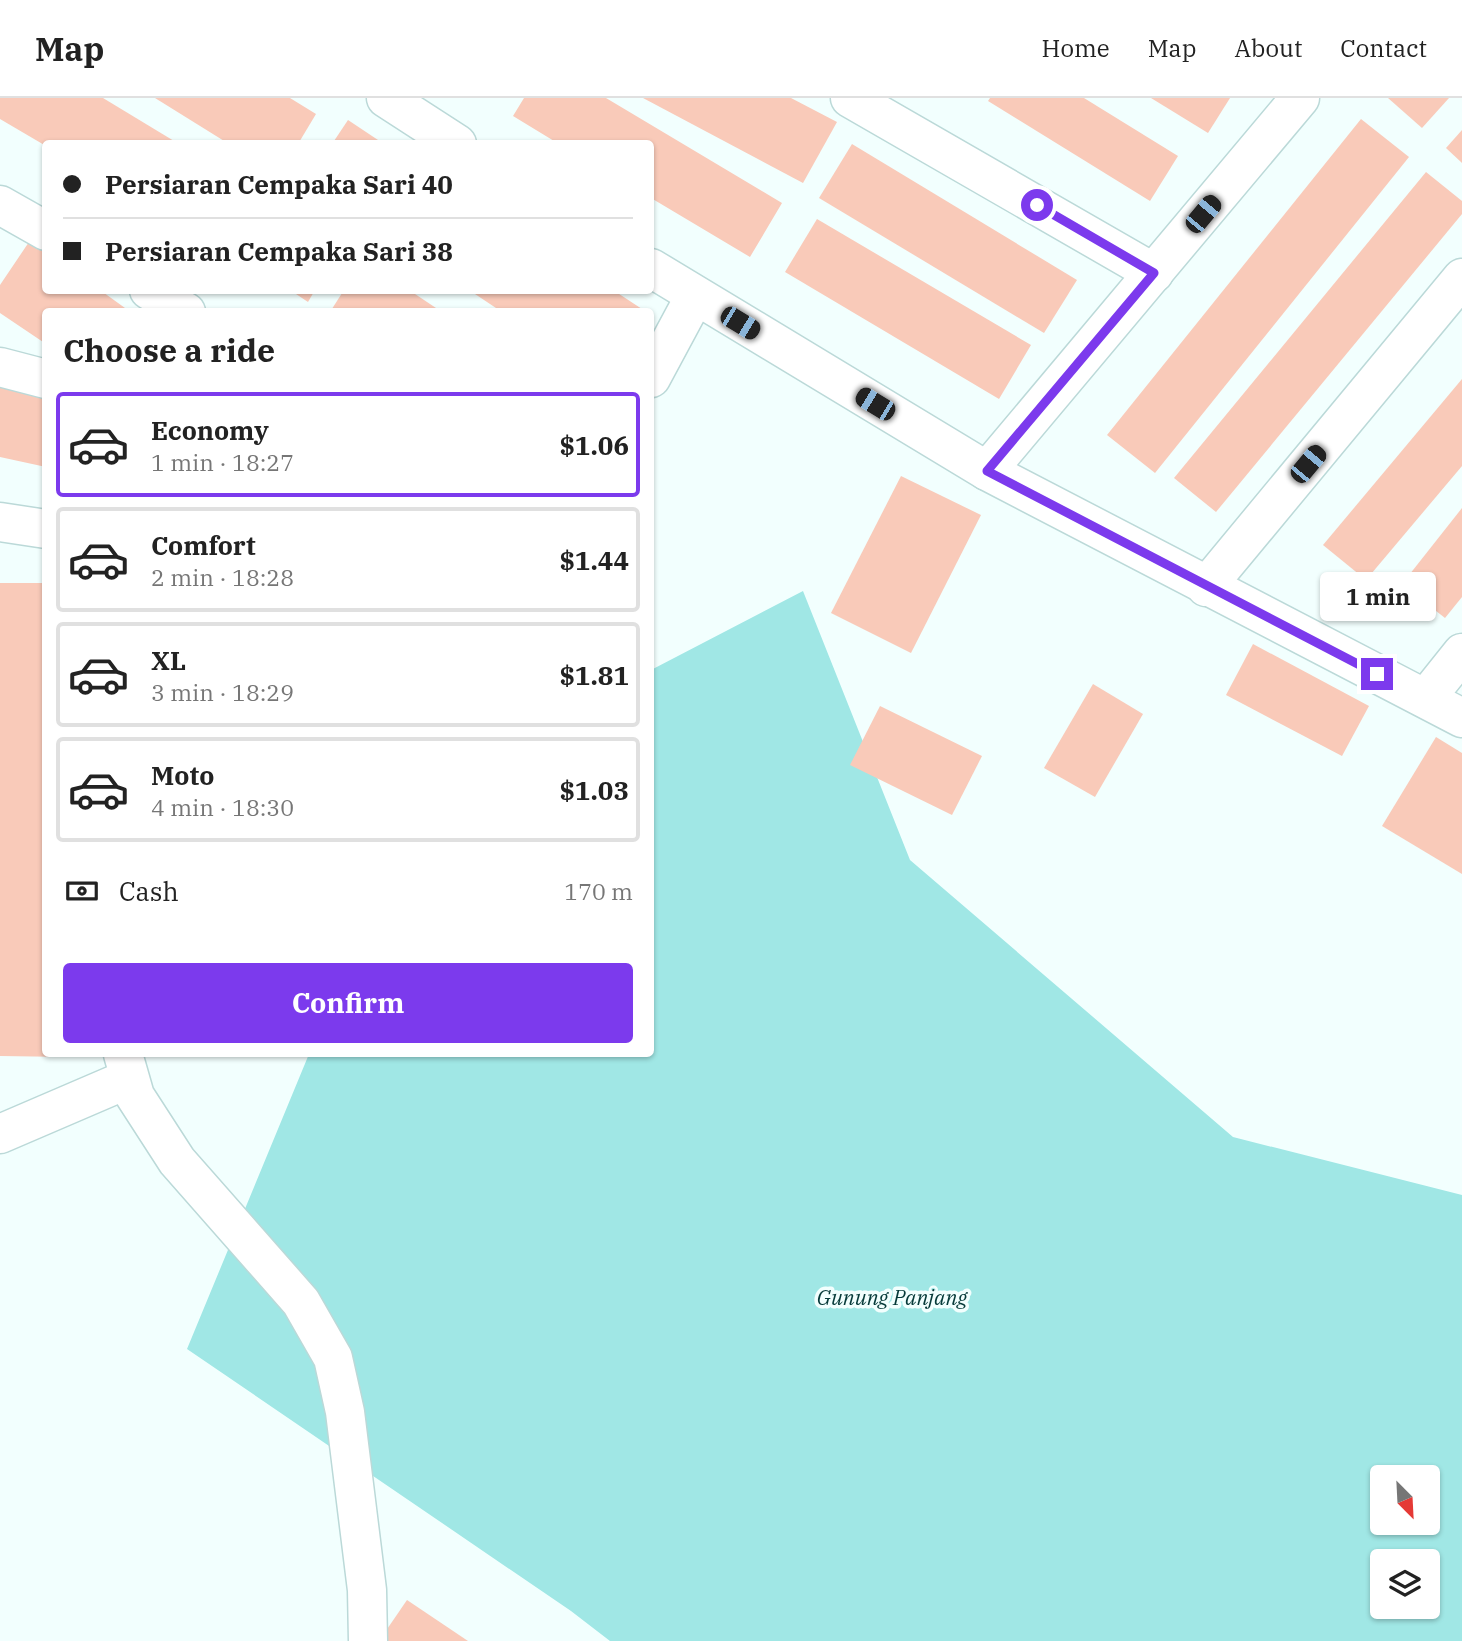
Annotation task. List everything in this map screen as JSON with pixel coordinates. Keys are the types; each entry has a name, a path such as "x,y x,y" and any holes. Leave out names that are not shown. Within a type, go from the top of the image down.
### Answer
{"street":[{"path":"386,98 451,140"},
{"path":"850,98 1154,273"},
{"path":"987,471 1300,98"},
{"path":"0,205 42,229"},
{"path":"654,270 987,471 1462,719"},
{"path":"1206,587 1462,278"},
{"path":"156,294 179,308"},
{"path":"654,372 695,296"},
{"path":"0,367 42,378"},
{"path":"0,522 42,528"},
{"path":"1426,698 1462,653"},
{"path":"0,1133 129,1076 177,1161 301,1302 333,1358 345,1412 365,1576 368,1641"}],"green space":[{"name":"Gunung Panjang","path":"803,591 910,860 1233,1137 1462,1195 1462,1641 610,1641 571,1611 187,1349 308,1057 654,1057 654,668"}],"building":[{"path":"0,98 103,98 172,140 42,140 42,144 0,119"},
{"path":"155,98 290,98 316,114 300,140 223,140"},
{"path":"524,98 606,98 782,203 750,257 654,200 654,140 552,140 513,116"},
{"path":"643,98 791,98 837,122 803,183"},
{"path":"990,98 1084,98 1178,156 1150,201 988,101"},
{"path":"1151,98 1230,98 1208,133"},
{"path":"1388,98 1449,98 1422,128"},
{"path":"1361,119 1409,157 1155,473 1107,435"},
{"path":"348,120 378,140 335,140"},
{"path":"1462,130 1462,163 1446,148"},
{"path":"852,144 1077,280 1044,333 819,198"},
{"path":"1426,172 1462,201 1462,214 1216,512 1174,478"},
{"path":"817,219 1031,345 999,399 785,272"},
{"path":"29,242 42,250 42,294 106,294 125,308 42,308 42,341 0,313 0,285"},
{"path":"296,294 313,294 308,302"},
{"path":"341,294 415,294 436,308 333,308"},
{"path":"475,294 619,294 640,308 496,308"},
{"path":"1462,379 1462,466 1366,580 1323,545"},
{"path":"0,382 42,390 42,466 0,457"},
{"path":"901,476 981,515 911,653 831,613"},
{"path":"1462,508 1462,597 1445,618 1402,584"},
{"path":"0,583 42,583 42,1057 0,1056"},
{"path":"1253,644 1369,706 1342,756 1226,695"},
{"path":"1093,684 1143,714 1095,797 1044,768"},
{"path":"880,706 982,756 952,815 850,765"},
{"path":"1436,737 1462,753 1462,874 1382,826"},
{"path":"407,1600 468,1641 386,1641 381,1638"}],"route":[{"path":"1037,205 1154,273 987,471 1377,674"}]}
